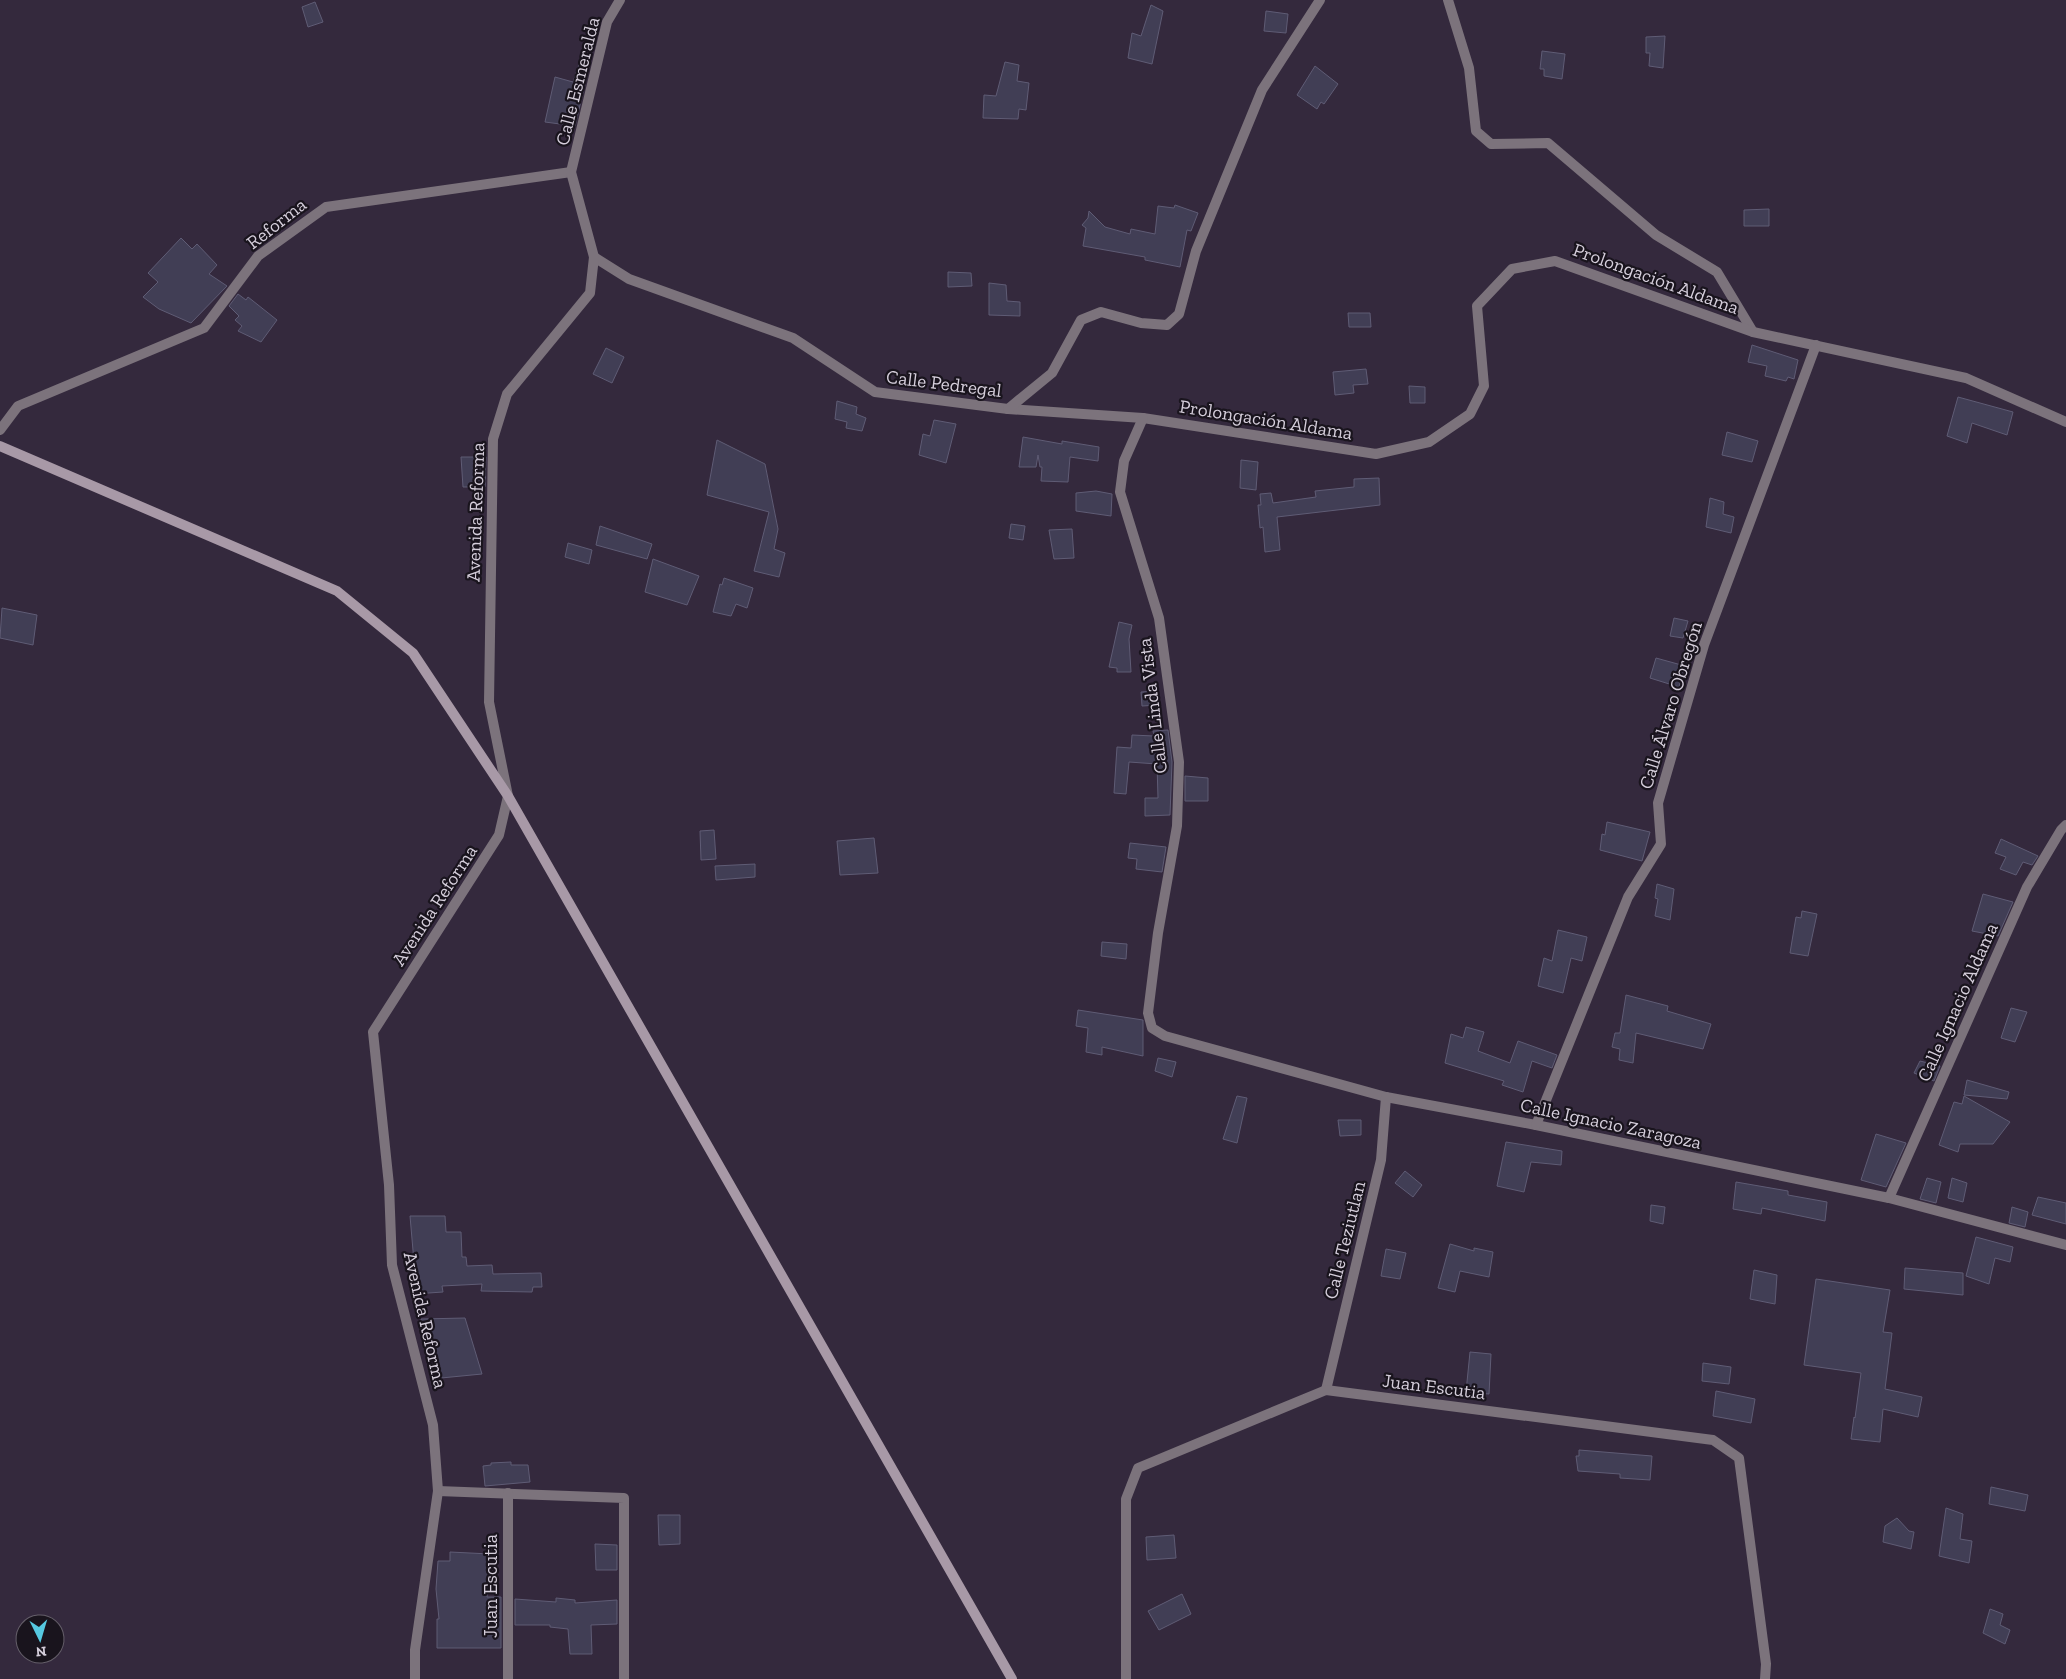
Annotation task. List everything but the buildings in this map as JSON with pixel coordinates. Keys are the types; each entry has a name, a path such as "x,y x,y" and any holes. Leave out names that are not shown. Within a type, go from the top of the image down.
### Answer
{"main road":[{"path":"0,446 338,591 413,653 508,796 1012,1679"}],"street":[{"name":"Calle Esmeralda","path":"572,172 607,22 620,0"},
{"path":"1008,409 1052,373 1081,320 1101,312 1141,323 1167,325 1179,314 1196,250 1262,90 1320,0"},
{"path":"1448,0 1469,68 1476,131 1491,144 1548,143 1656,235 1717,272 1754,332"},
{"name":"Avenida Reforma","path":"415,1679 415,1650 438,1492 433,1425 392,1265 389,1185 373,1032 499,835 508,796 489,702 493,439 507,394 590,293 594,257 572,172"},
{"name":"Reforma","path":"0,430 18,406 204,328 258,256 326,206 572,172"},
{"name":"Calle Pedregal","path":"594,257 629,279 793,338 875,392 1008,409 1143,418"},
{"name":"Prolongación Aldama","path":"1143,418 1376,454 1429,442 1470,414 1484,386 1477,306 1512,269 1555,260 1754,332 1966,378 2066,422"},
{"name":"Calle Álvaro Obregón","path":"1536,1125 1628,897 1661,844 1658,803 1704,645 1816,345"},
{"name":"Calle Linda Vista","path":"1143,418 1124,461 1120,492 1159,618 1178,762 1177,826 1158,932 1148,1013 1152,1028"},
{"name":"Calle Ignacio Aldama","path":"1889,1198 2027,887 2061,830 2066,825"},
{"name":"Calle Ignacio Zaragoza","path":"1152,1028 1165,1036 1386,1097 1536,1125 1889,1198 2066,1245"},
{"name":"Calle Teziutlan","path":"1326,1390 1381,1160 1386,1097"},
{"name":"Juan Escutia","path":"1126,1679 1126,1499 1138,1468 1326,1390 1713,1440 1739,1458 1766,1664 1765,1679"},
{"path":"438,1492 624,1498 624,1679"},
{"name":"Juan Escutia","path":"508,1493 508,1679"}]}
